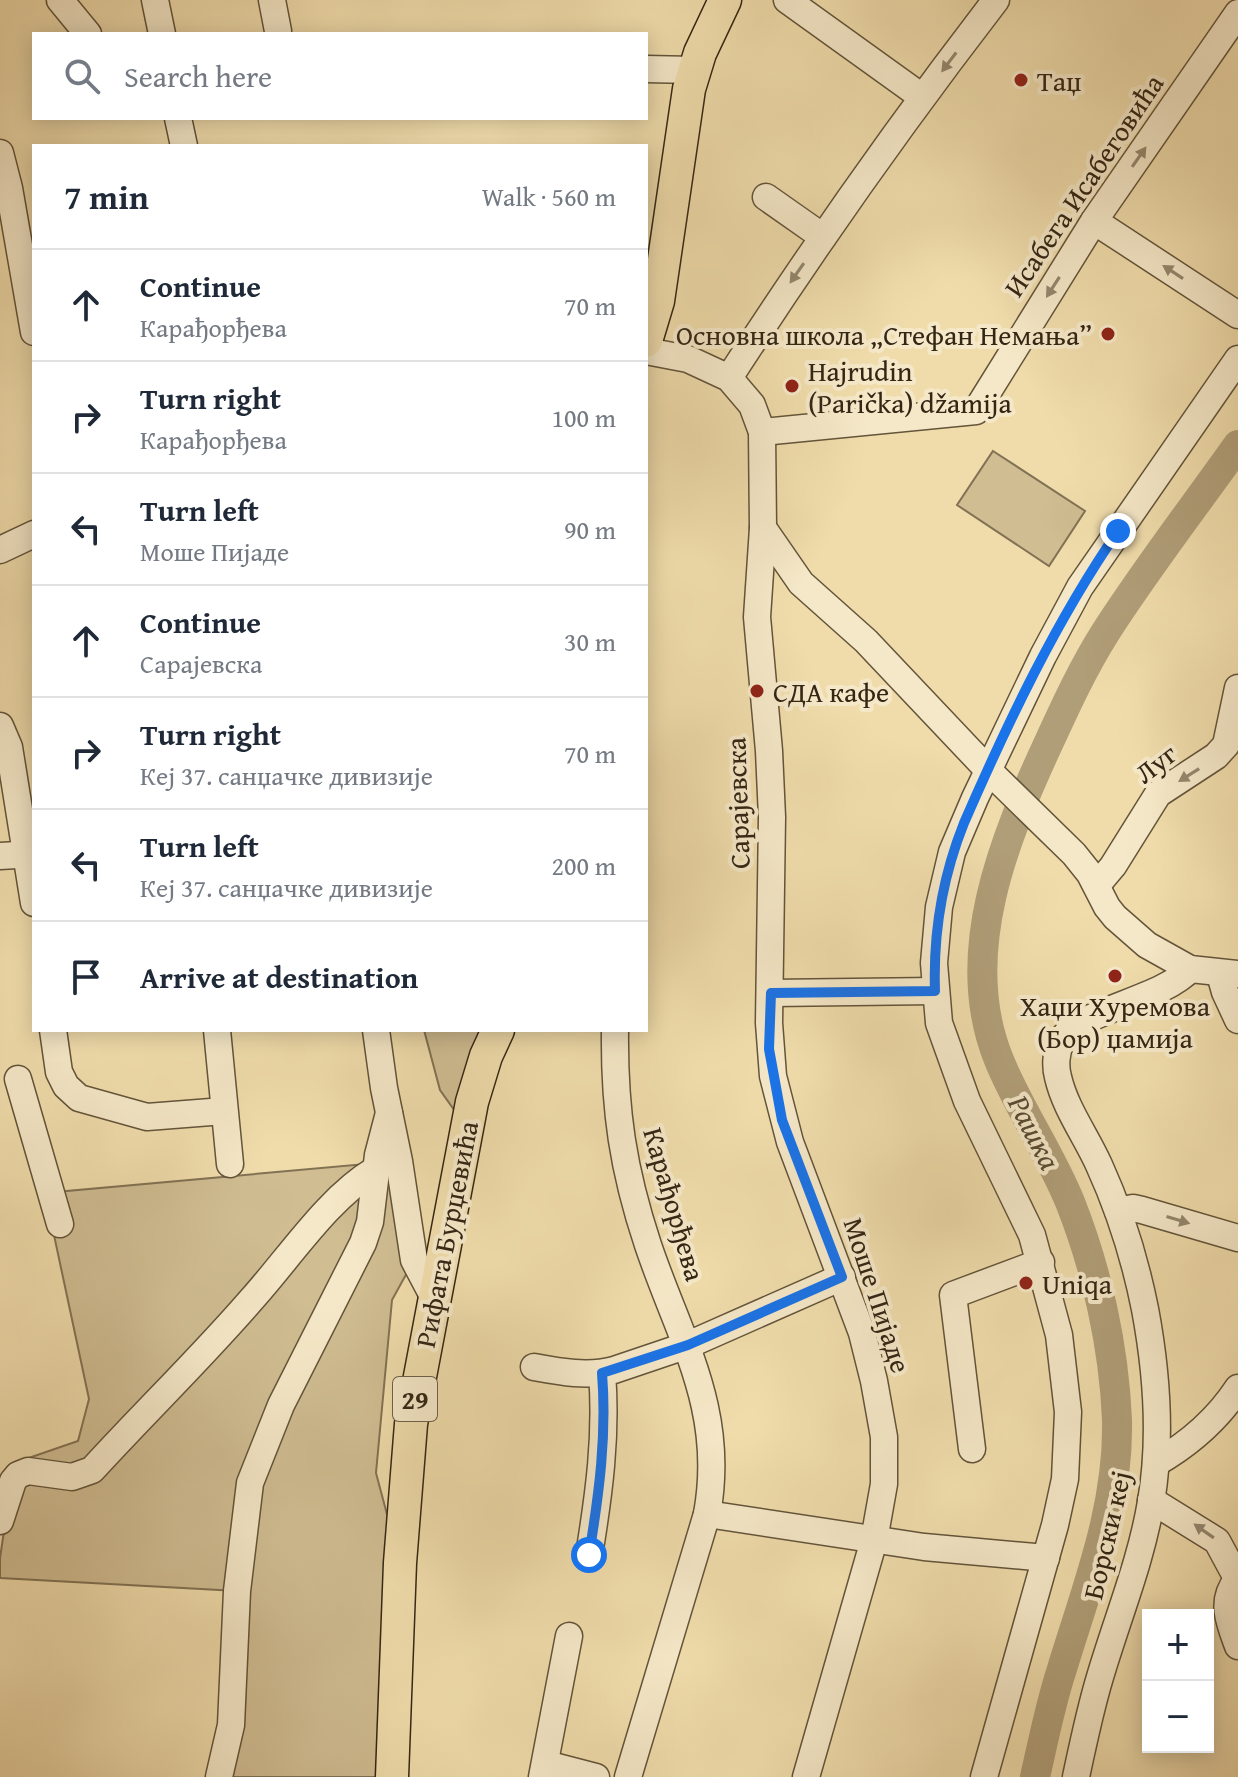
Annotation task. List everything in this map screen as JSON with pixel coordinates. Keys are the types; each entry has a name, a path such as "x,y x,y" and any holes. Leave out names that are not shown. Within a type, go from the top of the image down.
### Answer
{"main road":[{"path":"648,334 658,301 656,239 694,70 725,0"},
{"name":"Рифата Бурџевића","path":"392,1777 400,1563 409,1444 433,1296 472,1102 497,1032"}],"street":[{"path":"60,0 86,32"},
{"path":"155,0 162,32"},
{"path":"272,0 278,31"},
{"path":"787,0 922,97"},
{"path":"648,351 688,359 729,378 823,237 922,97 996,0"},
{"name":"Исабега Исабеговића","path":"762,432 976,411 1094,221 1238,13"},
{"path":"648,69 694,70"},
{"path":"178,120 184,144"},
{"path":"0,153 9,188 19,283 32,325"},
{"path":"766,197 823,237"},
{"path":"1094,221 1238,315"},
{"path":"984,1777 1065,1479 1068,1412 1059,1335 1041,1262 1027,1223 983,1136 955,1071 939,1023 935,991 935,936 944,884 964,823 996,778 1043,656 1080,587 1238,359"},
{"name":"Сарајевска","path":"729,378 752,405 762,432 763,528 757,617 771,804 769,1049 773,1076"},
{"path":"763,528 801,583 887,661 996,778 1083,864 1107,907 1125,926 1147,945 1190,969 1229,974 1238,1020"},
{"path":"1,550 32,535"},
{"name":"Луг","path":"1097,885 1113,866 1158,794 1232,746 1238,688"},
{"path":"0,726 9,747 32,878"},
{"path":"0,856 30,854"},
{"name":"Борски кеј","path":"1076,1777 1099,1679 1138,1561 1151,1500 1158,1416 1155,1368 1142,1295 1118,1211 1057,1075 1061,1042 1073,1026 1163,989 1180,980 1190,969"},
{"path":"771,993 935,991"},
{"path":"53,1032 59,1072 66,1086 79,1098 147,1117 224,1111"},
{"path":"217,1032 230,1164"},
{"path":"376,1032 414,1260 433,1296"},
{"name":"Карађорђева","path":"615,1032 617,1116 630,1186 648,1246 688,1345 711,1430 713,1469 707,1514 628,1777"},
{"path":"59,1072 9,1081 60,1224"},
{"name":"Моше Пијаде","path":"773,1076 790,1142 842,1277 869,1358 884,1437 884,1484 874,1540 806,1777"},
{"path":"219,1777 231,1725 237,1591 250,1483 281,1405 363,1243 370,1222 375,1170 389,1113"},
{"path":"0,1521 13,1481 18,1475 28,1471 72,1477 92,1470 250,1302 332,1208 375,1170"},
{"path":"1118,1211 1142,1210 1238,1238"},
{"path":"972,1449 953,1295 1041,1262"},
{"path":"534,1367 569,1373 602,1373 688,1345 842,1277"},
{"path":"589,1555 602,1462 602,1373"},
{"path":"1156,1463 1200,1433 1238,1388"},
{"path":"1151,1500 1217,1541 1228,1557 1238,1580 1227,1594 1226,1601 1238,1646"},
{"path":"707,1514 958,1551 1046,1558"},
{"path":"569,1636 544,1771 596,1777"},
{"path":"198,1777 223,1732 231,1725"}],"shaded area":[{"path":"993,451 1085,511 1049,566 957,505"},
{"path":"425,1032 497,1032 467,1128 440,1090"},
{"path":"399,1161 414,1260 392,1300 376,1473 400,1563 392,1777 219,1777 237,1591 0,1578 0,1558 14,1463 78,1441 89,1399 45,1193"}],"waterway":[{"name":"Рашка","path":"1035,1777 1053,1698 1107,1517 1113,1485 1117,1420 1108,1337 1080,1228 1062,1184 999,1060 987,1020 982,980 984,939 991,898 1016,818 1082,673 1137,585 1238,445"}],"place":[{"name":"Таџ","path":"1021,80"},
{"name":"Основна школа „Стефан Немања”","path":"1108,334"},
{"name":"Hajrudin (Parička) džamija","path":"792,386"},
{"name":"СДА кафе","path":"757,691"},
{"name":"Хаџи Хуремова (Бор) џамија","path":"1115,976"},
{"name":"Uniqa","path":"1026,1283"}],"route":[{"path":"589,1555 604,1437 602,1373 688,1345 842,1277 782,1120 769,1049 771,993 935,991 935,936 952,852 1058,627 1080,587 1118,531"}]}
